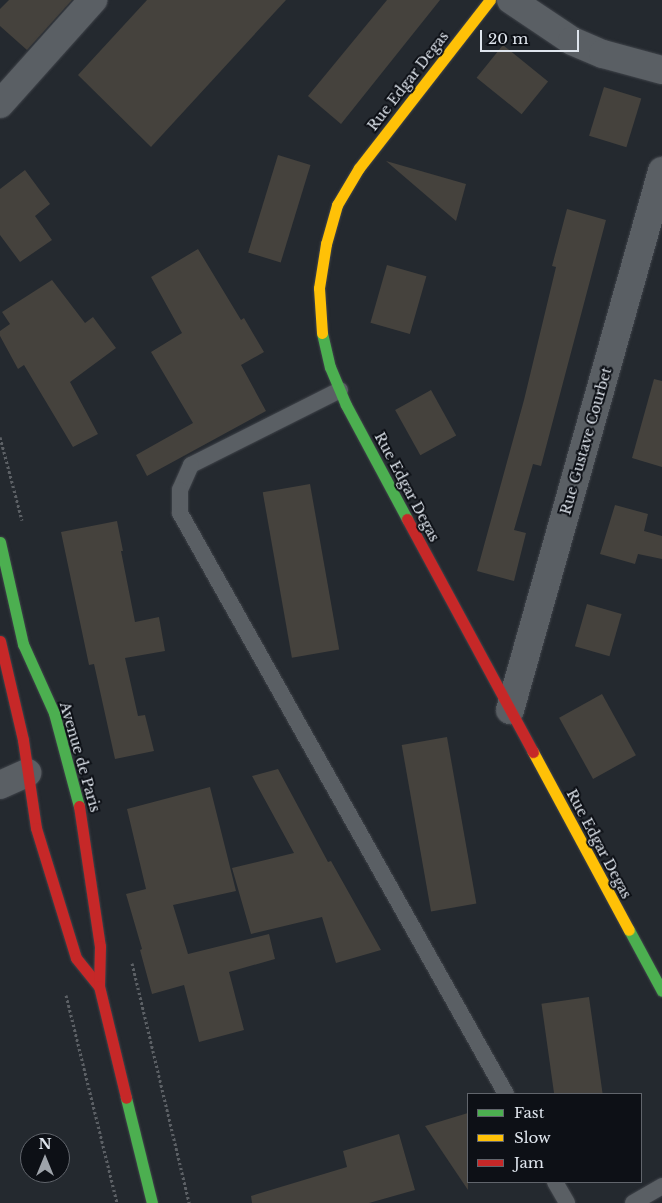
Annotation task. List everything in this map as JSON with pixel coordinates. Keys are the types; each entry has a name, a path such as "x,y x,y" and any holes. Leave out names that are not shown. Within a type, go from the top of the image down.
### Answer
{"street":[{"path":"0,104 94,0"},
{"name":"Rue Edgar Degas","path":"490,0 359,168 337,205 326,244 319,288 322,333 330,367 346,405 662,991"},
{"path":"511,0 572,41 603,54 662,70"},
{"name":"Rue Gustave Courbet","path":"510,710 662,171"},
{"name":"Avenue de Paris","path":"0,542 24,644 54,713 82,816 100,946 99,986 152,1203"},
{"name":"Avenue de Paris","path":"0,641 23,740 36,828 76,958 99,986"},
{"path":"0,785 27,773"}],"lane":[{"path":"340,390 191,465 180,490 180,513 505,1093"},
{"path":"556,1183 567,1203"},
{"path":"633,1203 662,1186"}],"building":[{"path":"9,0 72,0 27,50 0,26 0,9"},
{"path":"147,0 286,0 151,147 78,75"},
{"path":"387,0 440,0 341,124 308,96"},
{"path":"503,45 548,82 522,114 477,78"},
{"path":"604,87 641,98 626,147 589,136"},
{"path":"278,155 311,165 281,262 248,253"},
{"path":"386,161 466,184 456,221"},
{"path":"25,170 50,204 35,216 52,240 20,262 0,235 0,189"},
{"path":"567,209 606,220 541,466 533,464 514,530 526,533 514,581 477,571 524,400 556,267 552,266"},
{"path":"198,249 241,320 244,318 264,352 241,365 266,411 147,476 136,455 193,423 151,352 182,333 151,277"},
{"path":"387,265 426,276 410,334 370,323"},
{"path":"52,280 85,323 93,317 116,348 70,382 98,434 73,447 24,365 18,369 0,336 0,331 10,324 2,312"},
{"path":"654,379 662,381 662,467 632,458"},
{"path":"431,390 456,435 420,455 395,410"},
{"path":"310,484 339,649 292,658 263,492"},
{"path":"615,505 648,514 644,531 662,536 662,559 638,554 635,564 600,554"},
{"path":"117,521 135,622 159,617 165,651 125,658 138,716 145,715 154,751 115,759 94,664 89,665 61,532"},
{"path":"587,604 622,614 609,656 575,646"},
{"path":"602,694 636,755 593,779 559,718"},
{"path":"447,737 476,903 431,911 402,745"},
{"path":"278,769 328,862 331,861 381,950 336,963 322,917 251,934 232,868 294,853 252,776"},
{"path":"210,787 236,891 173,905 188,954 269,934 275,959 229,972 244,1030 199,1042 184,985 152,994 140,950 142,949 126,894 146,889 127,809"},
{"path":"589,997 602,1093 554,1093 541,1004"},
{"path":"467,1113 468,1190 425,1126"},
{"path":"399,1134 415,1190 369,1203 252,1203 251,1196 347,1167 343,1151"}],"traffic: fast":[{"path":"322,333 330,367 346,405 407,519"},
{"path":"0,542 23,644 54,713 79,806"},
{"path":"629,930 662,991"},
{"path":"126,1098 152,1203"}],"traffic: slow":[{"path":"322,333 319,288 326,244 337,205 359,168 490,0"},
{"path":"533,752 629,930"}],"traffic: jam":[{"path":"407,519 533,752"},
{"path":"0,641 23,740 36,828 76,958 99,986"},
{"path":"79,806 100,946 99,986 126,1098"}]}
